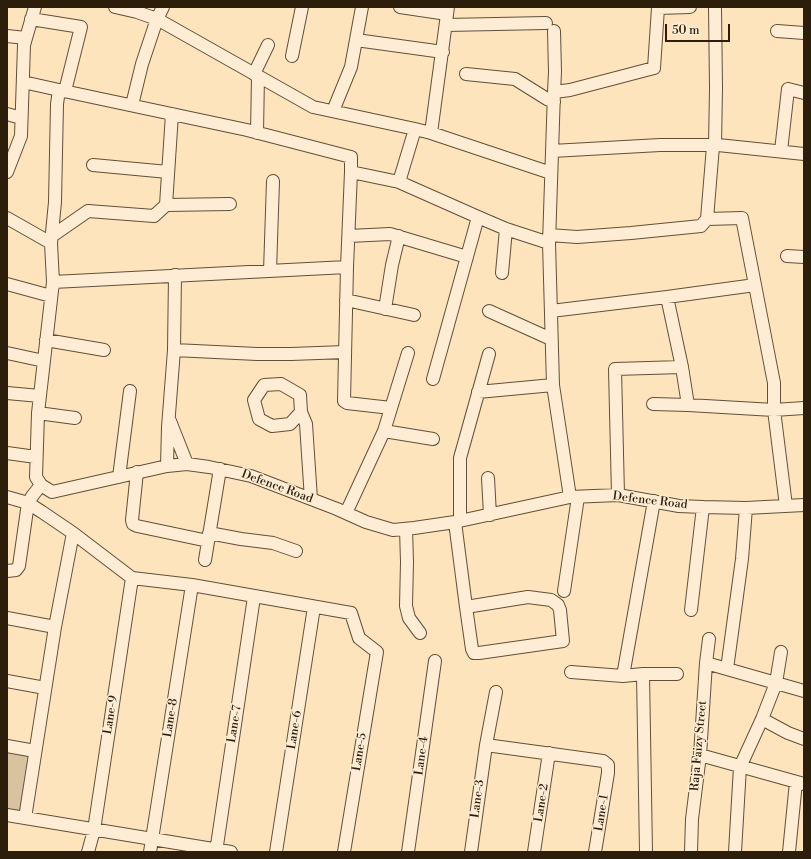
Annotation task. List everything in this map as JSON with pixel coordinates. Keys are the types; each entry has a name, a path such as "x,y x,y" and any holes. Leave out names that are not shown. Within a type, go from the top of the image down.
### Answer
{"street":[{"path":"7,172 21,136 24,45 35,7"},
{"path":"115,7 137,12 157,19 313,107 431,133 551,173"},
{"path":"132,105 142,64 157,19 163,7"},
{"path":"292,56 302,7"},
{"path":"333,111 352,67 362,7"},
{"path":"400,7 447,16 550,27 554,97 549,239 553,385 574,496 564,591"},
{"path":"466,74 515,79 547,99 570,90 654,68 658,8 690,7"},
{"path":"351,172 399,182 506,229 549,239 701,226 707,219 714,146 716,88 714,7"},
{"path":"431,133 447,16"},
{"path":"7,571 16,570 19,566 28,503 42,485 36,477 36,457 38,413 53,282 51,240 55,202 57,104 81,27 31,20"},
{"path":"777,31 804,33"},
{"path":"7,36 26,38"},
{"path":"356,40 443,52"},
{"path":"257,132 256,75 268,45"},
{"path":"23,82 257,132 351,157 344,401 347,403 391,408"},
{"path":"781,151 788,89 804,93"},
{"path":"7,114 21,118"},
{"path":"166,205 172,114"},
{"path":"399,182 415,129"},
{"path":"552,150 660,145 714,146 804,154"},
{"path":"93,165 168,172"},
{"path":"270,270 273,181"},
{"path":"51,240 88,211 154,216 166,205 230,204"},
{"path":"433,380 478,217"},
{"path":"7,218 51,240"},
{"path":"707,219 742,218 774,383 774,410 786,506"},
{"path":"502,273 506,229"},
{"path":"349,236 390,234 467,257"},
{"path":"386,309 392,265 399,236"},
{"path":"787,256 804,257"},
{"path":"53,282 347,267"},
{"path":"167,466 174,350 176,275"},
{"path":"7,284 51,296"},
{"path":"551,311 755,285"},
{"path":"668,297 688,405"},
{"path":"346,300 414,315"},
{"path":"489,311 551,339"},
{"path":"46,340 104,350"},
{"path":"174,350 257,354 345,352"},
{"path":"7,353 44,361"},
{"path":"346,513 384,431 408,353"},
{"path":"466,607 528,597 551,600 560,610 562,641 474,653 472,649 466,607 457,521 460,458 489,354"},
{"path":"618,495 615,369 682,367"},
{"path":"478,392 553,385"},
{"path":"118,477 130,391"},
{"path":"7,393 40,396"},
{"path":"653,404 774,410 804,408"},
{"path":"300,412 306,424 311,499"},
{"path":"38,413 75,418"},
{"path":"169,416 187,464"},
{"path":"384,431 433,439"},
{"path":"7,453 36,457"},
{"name":"Defence Road","path":"42,485 52,492 137,472 187,464 251,476 366,522 393,530 490,515 574,496 618,495 679,506 703,507 746,508 804,504"},
{"path":"205,560 220,469"},
{"path":"137,472 132,520 133,524 137,526 209,537 273,543 296,551"},
{"path":"488,478 490,515"},
{"path":"7,497 28,503 73,533 132,578 192,585 314,607"},
{"path":"623,676 654,501"},
{"path":"691,610 703,507"},
{"path":"726,669 742,559 746,508"},
{"path":"406,529 406,606 409,618 420,633"},
{"path":"25,818 55,627 73,533"},
{"name":"Lane-9","path":"88,852 94,830 132,578"},
{"name":"Lane-8","path":"150,852 192,585"},
{"name":"Lane-7","path":"216,851 254,596"},
{"name":"Lane-5","path":"314,607 351,613 359,638 377,652 344,852"},
{"name":"Lane-6","path":"276,852 314,607"},
{"path":"7,618 55,627"},
{"name":"Raja Faizy Street","path":"691,852 692,819 700,755 709,639"},
{"path":"735,852 740,766 762,719 776,683 781,652"},
{"name":"Lane-4","path":"408,852 436,661"},
{"path":"706,663 804,691"},
{"path":"571,672 623,676 643,674 677,674"},
{"path":"643,674 646,852"},
{"path":"7,681 45,688"},
{"name":"Lane-3","path":"471,852 486,745 496,692"},
{"path":"762,719 788,733 804,739"},
{"path":"486,745 549,753"},
{"path":"7,746 35,751"},
{"name":"Lane-1","path":"549,753 603,761 608,765 595,852"},
{"name":"Lane-2","path":"534,852 549,753"},
{"path":"700,755 800,783 789,852"},
{"path":"7,815 216,851 231,852"}],"shaded area":[{"path":"7,753 28,756 21,812 7,810"}]}
